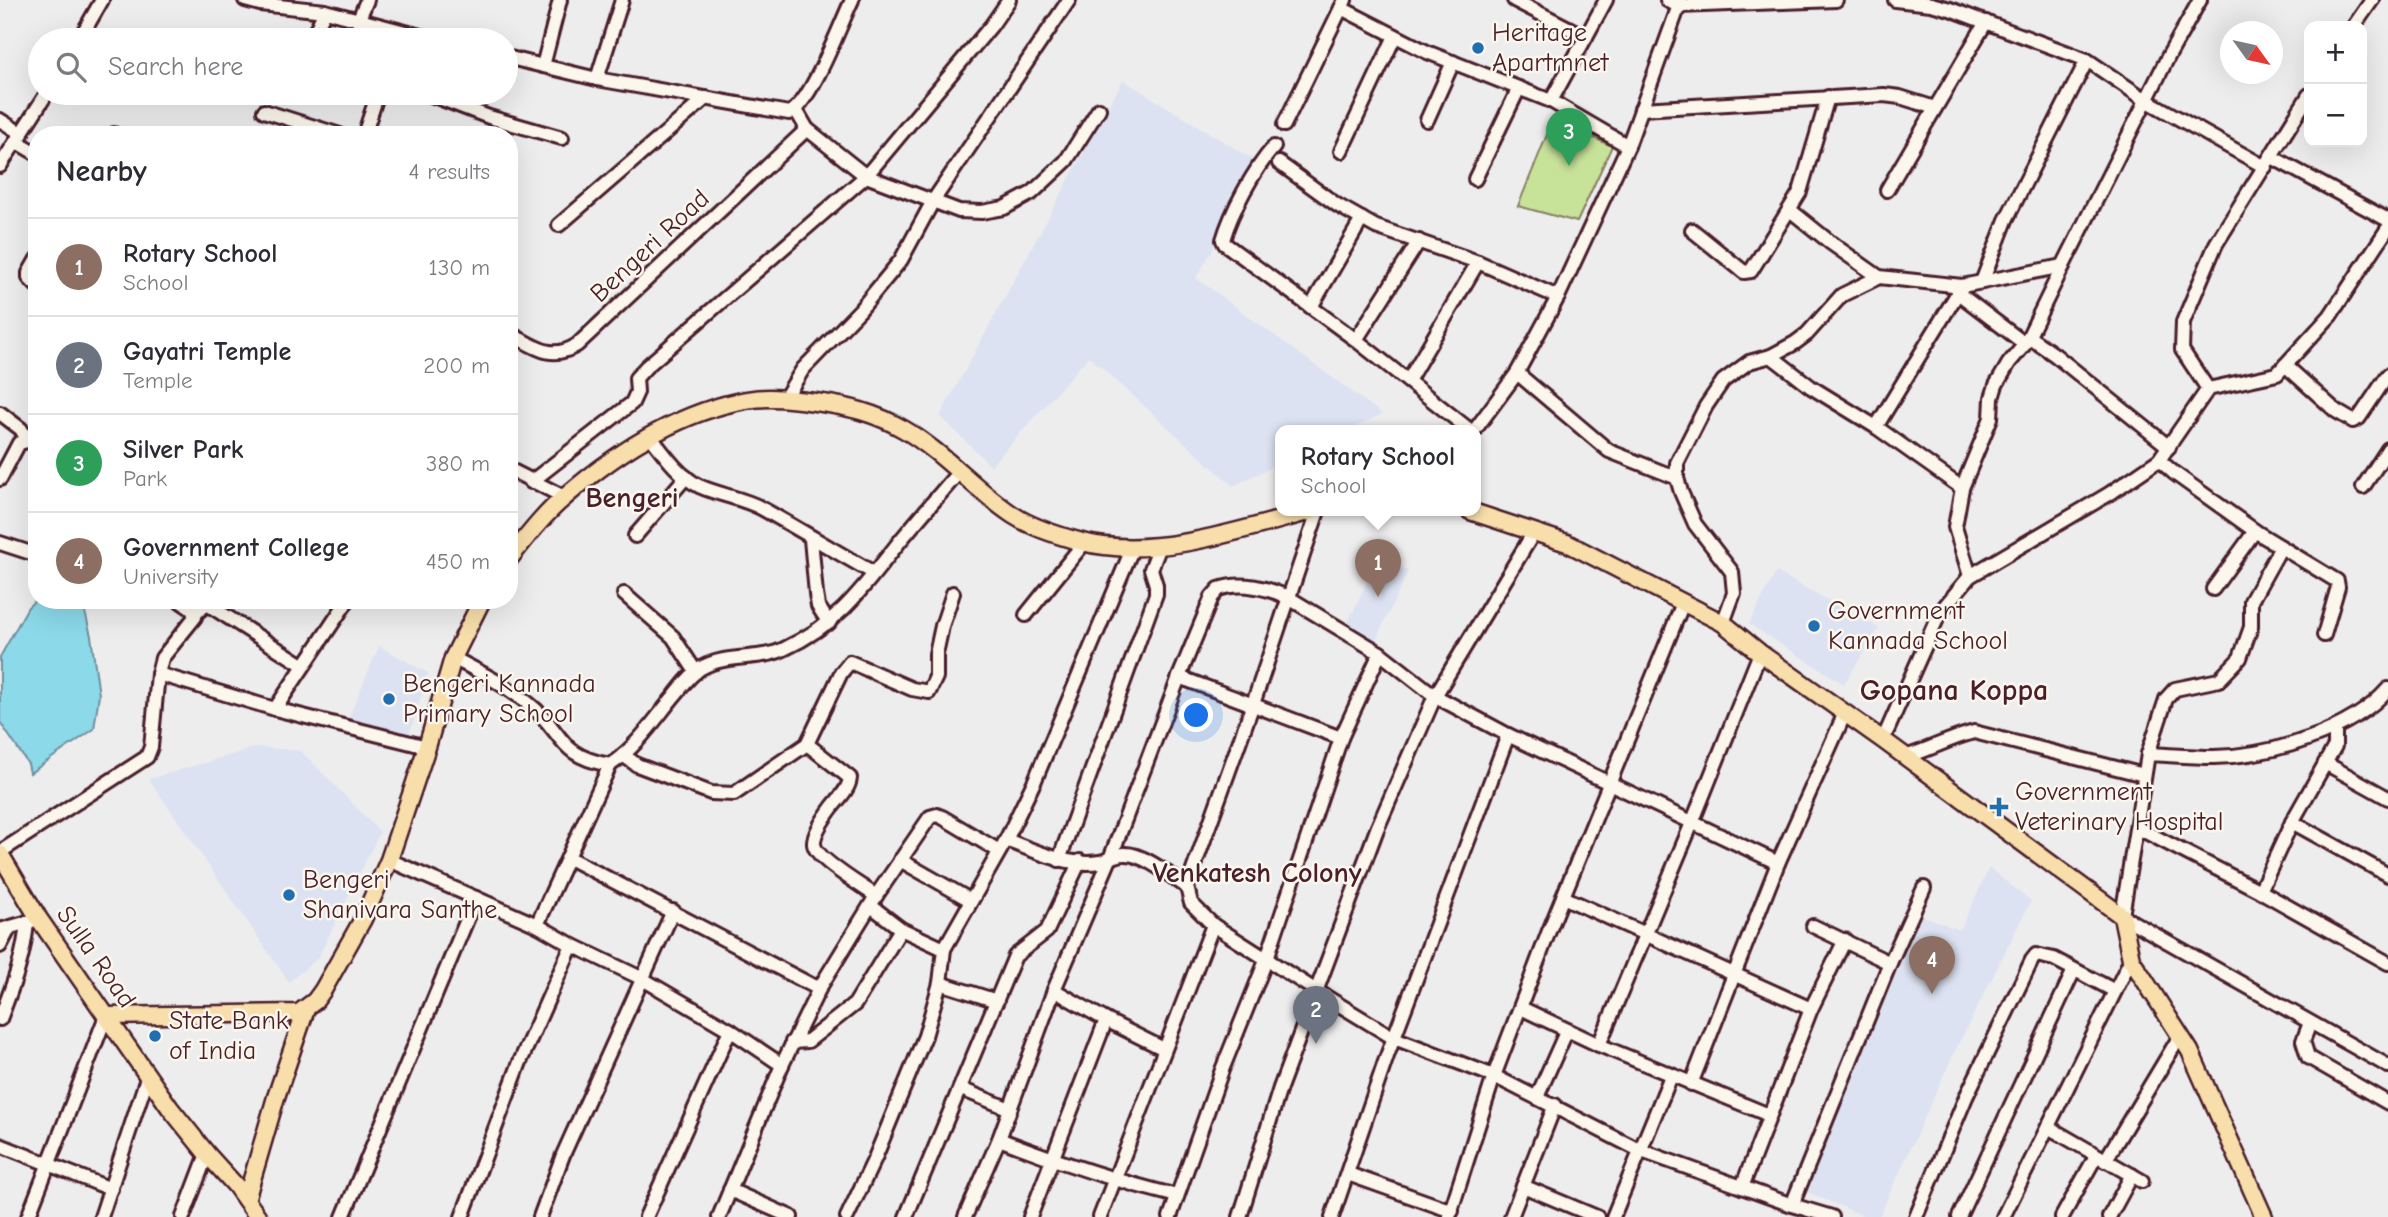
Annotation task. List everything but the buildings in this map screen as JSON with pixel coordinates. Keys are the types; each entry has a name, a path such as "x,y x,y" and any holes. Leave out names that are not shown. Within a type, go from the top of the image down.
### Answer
{"main road":[{"path":"518,549 564,497 650,436 700,412 748,400 785,398 850,406 891,422 908,432 1013,515 1083,543 1160,546 1224,534 1292,516"},
{"path":"1481,515 1566,543 1723,624 2122,916 2132,959 2190,1051 2264,1217"},
{"path":"106,1016 299,1013 315,1001 346,953 389,860 453,658 478,609"},
{"name":"Sulla Road","path":"0,853 33,921 106,1016 170,1108 259,1217"},
{"path":"246,1200 276,1097 306,1009"}],"street":[{"path":"86,28 102,0"},
{"path":"245,0 325,11 376,28"},
{"path":"358,21 367,0"},
{"path":"543,66 560,0"},
{"path":"597,79 622,0"},
{"path":"518,60 597,79 783,114 796,110 808,96 852,0"},
{"path":"531,482 632,403 637,392 636,378 646,367 866,176 991,26 1009,0"},
{"path":"785,398 803,369 860,310 901,260 933,201 1069,0"},
{"path":"1514,0 1586,37"},
{"path":"1551,101 1606,0"},
{"path":"1478,425 1517,373 1558,297 1628,146 1675,2 1836,0"},
{"path":"1895,0 1931,4 2087,60 2146,100 2388,220"},
{"path":"1970,576 1955,527 1962,488 1991,418 1996,385 2008,363 2027,340 2146,100 2200,0"},
{"path":"2357,21 2372,0"},
{"path":"1284,125 1343,4 1395,36 1551,101 1628,146"},
{"path":"317,28 325,11"},
{"path":"1887,190 1986,22"},
{"path":"1340,151 1395,36"},
{"path":"1982,282 2006,220 2087,60"},
{"path":"1427,120 1453,62"},
{"path":"1475,179 1519,88"},
{"path":"1642,109 1828,97 1900,97 1935,108"},
{"path":"1692,230 1747,273 1751,271 1800,192 1828,97"},
{"path":"559,225 706,98"},
{"path":"2208,389 2182,350 2182,322 2216,244 2304,103"},
{"path":"0,166 40,105"},
{"path":"367,126 374,105"},
{"path":"458,105 562,138"},
{"path":"796,110 807,129 866,176 959,211 982,212 1004,208 1032,193 1066,161 1099,109"},
{"path":"264,110 313,126"},
{"path":"0,120 28,146"},
{"name":"Bengeri Road","path":"518,338 545,352 556,354 577,345 807,129"},
{"path":"1274,148 1261,162 1223,240 1238,255 1356,340 1465,425"},
{"path":"1279,163 1376,227 1478,262 1558,297"},
{"path":"1790,210 1879,278 1960,289 2063,266"},
{"path":"1311,307 1362,219"},
{"path":"1884,740 1940,612 1970,576 2109,494 2159,460 2208,389 2277,374 2330,316 2388,228"},
{"path":"1356,340 1419,241"},
{"path":"1408,381 1478,262"},
{"path":"1723,624 1734,593 1732,572 1695,524 1677,478 1677,463 1706,406 1724,381 1749,362 1771,356 1807,334 1842,295 1879,278"},
{"path":"1960,289 2027,340 2055,355 2169,447"},
{"path":"1877,427 1960,289"},
{"path":"1771,356 1811,387 1877,427 1962,488"},
{"path":"2285,365 2336,411 2353,421 2359,418 2388,375"},
{"path":"1517,373 1601,446 1677,478"},
{"path":"0,413 28,434"},
{"path":"650,436 686,477 705,488 759,507 874,573"},
{"path":"0,479 19,443 28,439"},
{"path":"2363,487 2388,449"},
{"path":"2159,460 2174,474 2255,531 2338,583 2324,635"},
{"path":"537,926 610,765 623,755 689,677 719,661 780,651 829,623 850,604 959,472"},
{"path":"518,474 564,497"},
{"path":"635,536 686,477"},
{"path":"1316,516 1188,887 1191,903 1213,925 1395,1038 1494,1076 1639,1150 1827,1216"},
{"path":"2213,589 2255,531"},
{"path":"1240,1217 1280,1088 1377,829 1435,696 1534,532"},
{"path":"811,539 818,606 829,623"},
{"path":"1026,615 1083,543"},
{"path":"1,546 28,553"},
{"path":"1059,860 1156,594 1156,585 1150,569 1160,546"},
{"path":"847,1217 925,1036 940,983 944,949 1003,846 1049,747 1133,547"},
{"path":"2281,547 2251,601 2251,627 2240,658 2219,680 2175,689 2166,699 2148,754 2122,916 2388,1066"},
{"path":"965,1217 999,1139 1054,990 1110,859 1179,677 1212,597 1219,589 1242,584 1279,593 1380,653 1435,696 1508,735 1778,863"},
{"path":"623,755 637,765 711,793 734,794 807,744 841,673 850,662 912,689 929,692 936,677 936,654 953,593"},
{"path":"624,594 673,637 696,672"},
{"path":"1348,1174 1450,1214 1494,1076 1563,897 1684,603"},
{"path":"189,609 195,614"},
{"path":"0,853 147,757 151,747 162,658 201,609"},
{"path":"219,609 303,665"},
{"path":"275,709 342,609"},
{"path":"1170,1217 1222,1070 1267,958 1342,738 1380,653"},
{"path":"1599,1045 1760,653"},
{"path":"453,658 507,688 532,706 570,751 589,761 610,765"},
{"path":"158,674 275,709 427,747"},
{"path":"1179,677 1342,738"},
{"path":"2148,754 2216,757 2286,747 2335,728 2385,697"},
{"path":"1691,1084 1778,863 1845,713"},
{"path":"2259,891 2292,822 2335,746 2335,728"},
{"path":"1905,757 1932,749 1951,738 1974,732 2144,775"},
{"path":"1332,1217 1395,1038 1508,735"},
{"path":"807,744 850,778 848,787 822,823 815,848 901,929 944,949"},
{"path":"2325,763 2388,798"},
{"path":"719,1217 792,1042 819,989 873,901 933,815 1003,846 1059,860 1100,862 1126,854 1136,856 1188,887"},
{"path":"2292,822 2388,874"},
{"path":"2138,828 2388,963"},
{"path":"569,858 819,989"},
{"path":"389,860 537,926 641,978 730,1030 782,1065"},
{"path":"900,860 970,900"},
{"path":"906,1217 1015,957 1047,930 1080,862"},
{"path":"1792,1205 1890,963 1924,888"},
{"path":"1563,897 1811,1009"},
{"path":"343,1217 476,898"},
{"path":"540,1217 563,1155 673,911"},
{"path":"0,946 5,928 33,921 20,967 0,1018"},
{"path":"1100,1217 1213,925"},
{"path":"1813,926 1890,963"},
{"path":"792,1042 808,1041 855,1004 901,929"},
{"path":"1742,1187 1811,1009 1845,940"},
{"path":"462,1217 520,1062 572,945"},
{"path":"1916,1217 1966,1097 2036,955 2043,955 2115,991"},
{"path":"2003,1217 2132,959"},
{"path":"1959,1217 2074,970"},
{"path":"940,983 997,1001"},
{"path":"1054,990 1164,1049"},
{"path":"1521,1008 1599,1045 1769,1115"},
{"path":"28,1217 47,1162 106,1016"},
{"path":"1030,1217 1106,1020"},
{"path":"2310,1023 2303,1041 2308,1058 2388,1103"},
{"path":"646,1217 730,1030"},
{"path":"1537,1097 1567,1030"},
{"path":"2062,1217 2180,1036"},
{"path":"102,1217 148,1074"},
{"path":"1613,1217 1671,1076"},
{"path":"961,1089 1010,1109"},
{"path":"1511,1217 1555,1105"},
{"path":"2048,1127 2137,1178 2109,1217"},
{"path":"999,1139 1114,1181 1177,1196"},
{"path":"0,1145 111,1189"},
{"path":"183,1217 207,1154"},
{"path":"1523,1186 1575,1213 1597,1217"},
{"path":"730,1190 787,1216"}],"shaded area":[{"path":"1123,80 1262,165 1196,278 1382,414 1359,425 1275,425 1275,465 1233,486 1089,356 991,466 940,416"},
{"path":"1378,559 1408,571 1374,644 1347,624"},
{"name":"Government Kannada School","path":"1776,572 1879,628 1844,684 1749,624"},
{"name":"Bengeri Kannada Primary School","path":"379,646 428,673 410,733 346,724"},
{"name":"Bengeri Shanivara Santhe","path":"258,747 301,751 380,832 318,958 289,982 149,779"},
{"path":"1989,868 2031,901 1952,1057 1879,1217 1866,1217 1798,1188 1915,913 1960,930"}],"green space":[{"path":"1553,120 1612,146 1577,222 1518,206"}],"water":[{"path":"28,607 84,609 99,695 94,729 30,773 28,764 0,722 0,657"}],"place":[{"name":"Heritage Apartmnet","path":"1478,48"},
{"name":"Silver Park","path":"1569,166"},
{"name":"Rotary School","path":"1378,597"},
{"name":"Government Kannada School","path":"1814,626"},
{"name":"Bengeri Kannada Primary School","path":"389,699"},
{"name":"Government Veterinary Hospital","path":"1999,807"},
{"name":"Bengeri Shanivara Santhe","path":"289,895"},
{"name":"Government College","path":"1932,994"},
{"name":"State Bank of India","path":"155,1036"},
{"name":"Gayatri Temple","path":"1316,1044"}],"district":[{"name":"Bengeri","path":"632,498"},
{"name":"Gopana Koppa","path":"1954,690"},
{"name":"Venkatesh Colony","path":"1257,873"}]}
